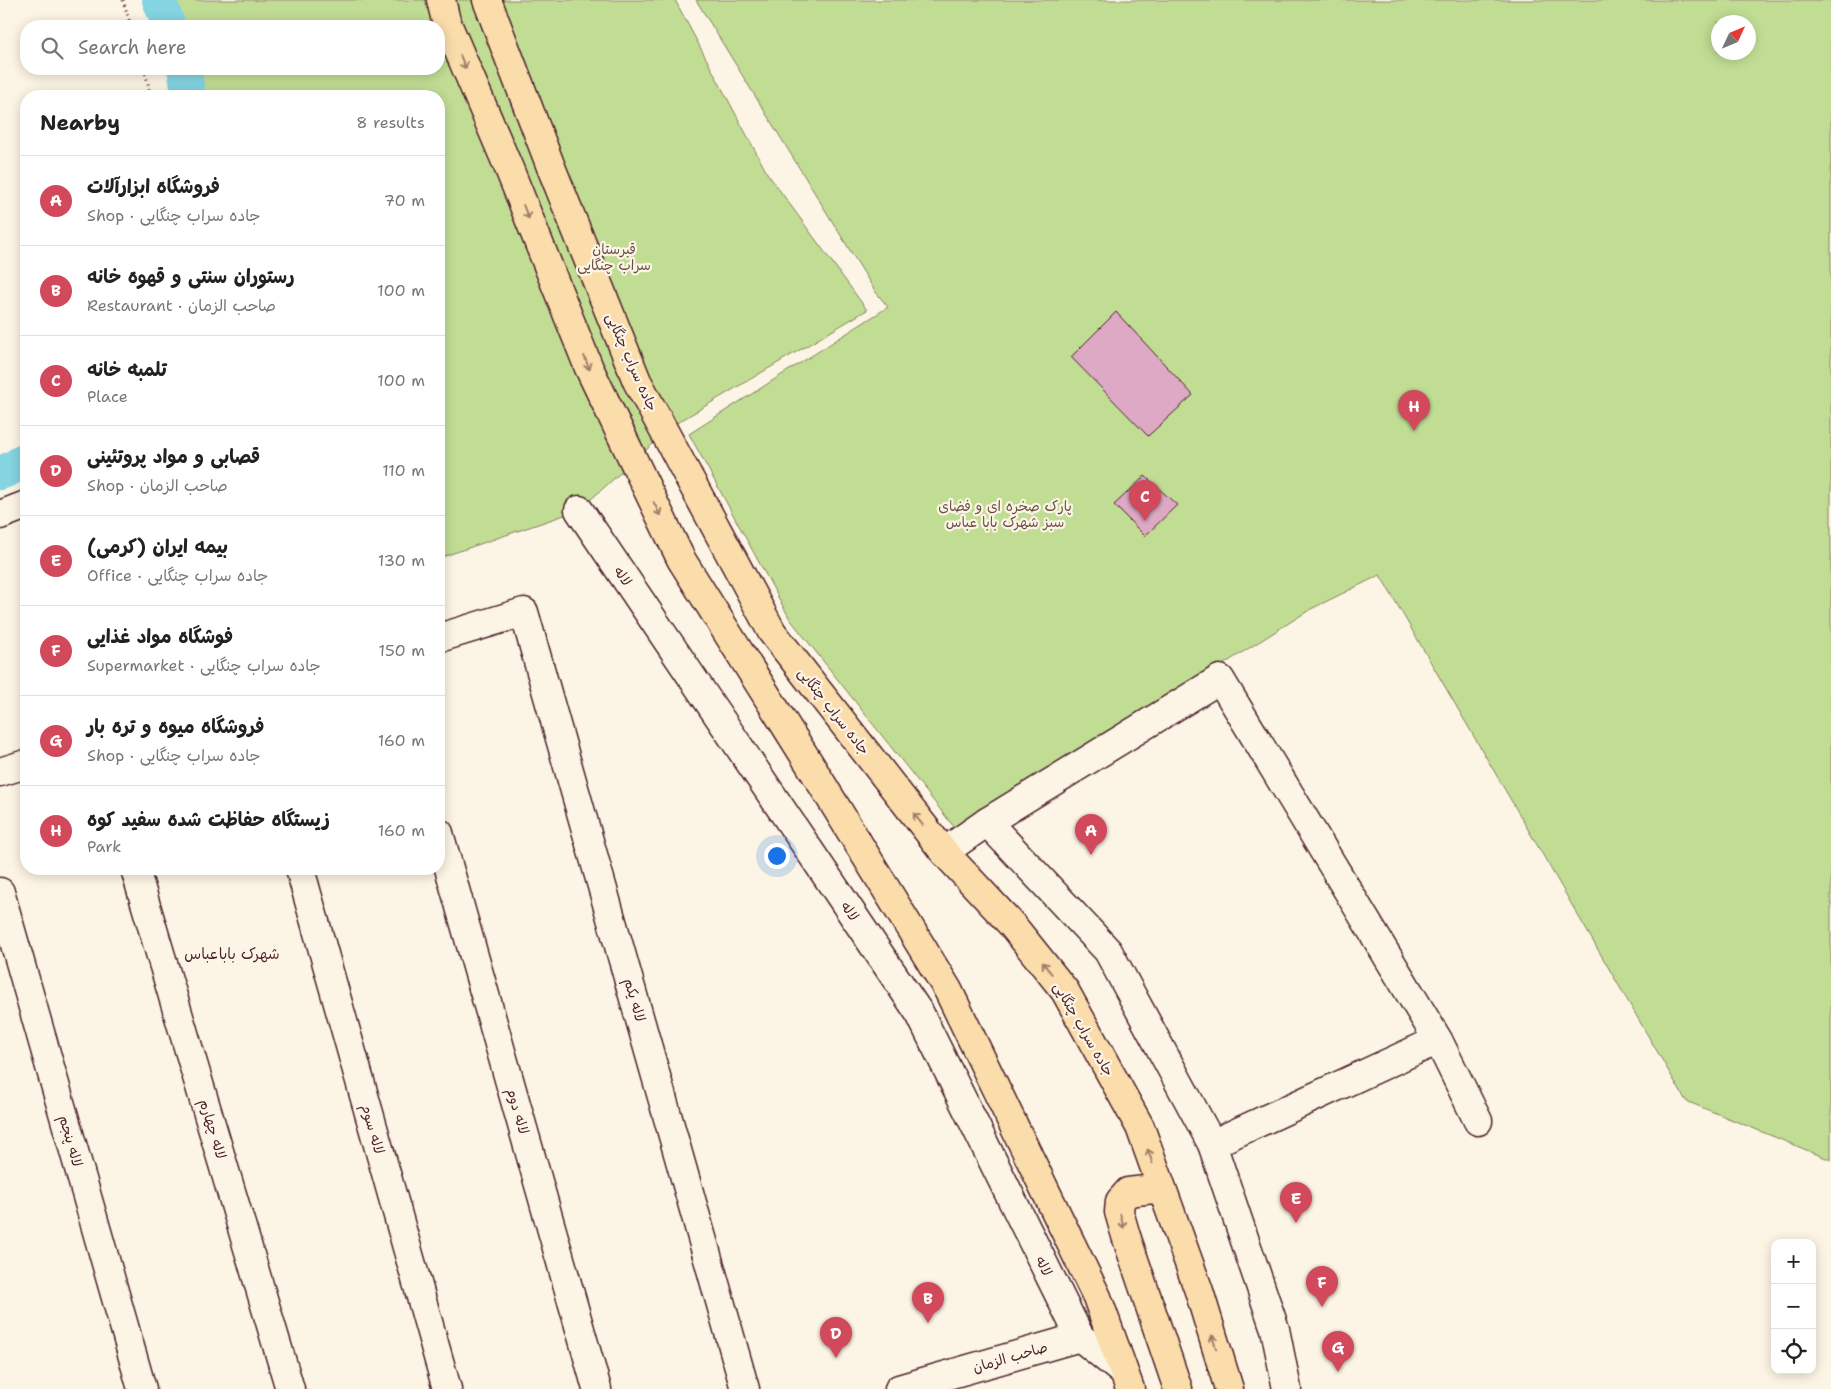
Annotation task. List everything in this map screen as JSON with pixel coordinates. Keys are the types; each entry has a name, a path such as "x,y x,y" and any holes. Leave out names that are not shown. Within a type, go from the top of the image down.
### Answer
{"main road":[{"path":"441,0 446,20 510,171 589,368 682,559 810,763 948,990 1097,1297 1126,1381"},
{"name":"جاده سراب چنگایی","path":"487,0 551,167 637,381 772,632 944,852 1013,926 1065,991 1140,1127 1199,1292 1229,1389"},
{"path":"1162,1188 1128,1192 1120,1201 1119,1212 1178,1389"}],"street":[{"path":"0,515 20,508"},
{"name":"لاله","path":"579,510 920,1014 1080,1337"},
{"name":"لاله یکم","path":"445,636 524,612 745,1389"},
{"path":"944,852 987,822 1220,679 1438,1040 1478,1121"},
{"path":"0,772 20,766"},
{"path":"987,822 1108,950 1212,1144 1275,1329 1287,1389"},
{"name":"لاله دوم","path":"445,854 596,1389"},
{"name":"لاله چهارم","path":"138,875 290,1389"},
{"name":"لاله سوم","path":"302,875 446,1389"},
{"name":"لاله پنجم","path":"0,892 142,1389"},
{"path":"1212,1144 1438,1040"},
{"path":"1097,1297 1080,1337 1126,1381"},
{"name":"صاحب الزمان","path":"899,1389 1080,1337"}],"path":[{"path":"124,0 129,20"},
{"path":"145,75 149,90"}],"green space":[{"name":"قبرستان سراب چنگایی","path":"176,0 675,0 767,173 867,310 675,424 579,510 445,556 445,90 203,90 198,75 445,75 445,20 182,20"},
{"name":"پارک صخره ای و فضای سبز شهرک بابا عباس","path":"696,0 1831,0 1831,1160 1686,1101 1380,575 1311,609 958,832 790,619 689,434 888,307 875,291"}],"building":[{"path":"1116,312 1193,395 1148,436 1071,357"},
{"path":"1145,476 1177,505 1145,536 1114,505"}],"waterway":[{"path":"159,0 167,20"},
{"path":"185,75 188,90"},
{"path":"0,473 20,463"}],"place":[{"name":"زیستگاه حفاظت شده سفید کوه","path":"1414,431"},
{"name":"تلمبه خانه","path":"1145,521"},
{"name":"فروشگاه ابزارآلات","path":"1091,855"},
{"name":"بیمه ایران (کرمی)","path":"1296,1223"},
{"name":"فوشگاه مواد غذایی","path":"1322,1307"},
{"name":"رستوران سنتی و قهوه خانه","path":"928,1323"},
{"name":"قصابی و مواد پروتئینی","path":"836,1358"},
{"name":"فروشگاه میوه و تره بار","path":"1338,1372"}],"district":[{"name":"شهرک باباعباس","path":"232,954"}]}
